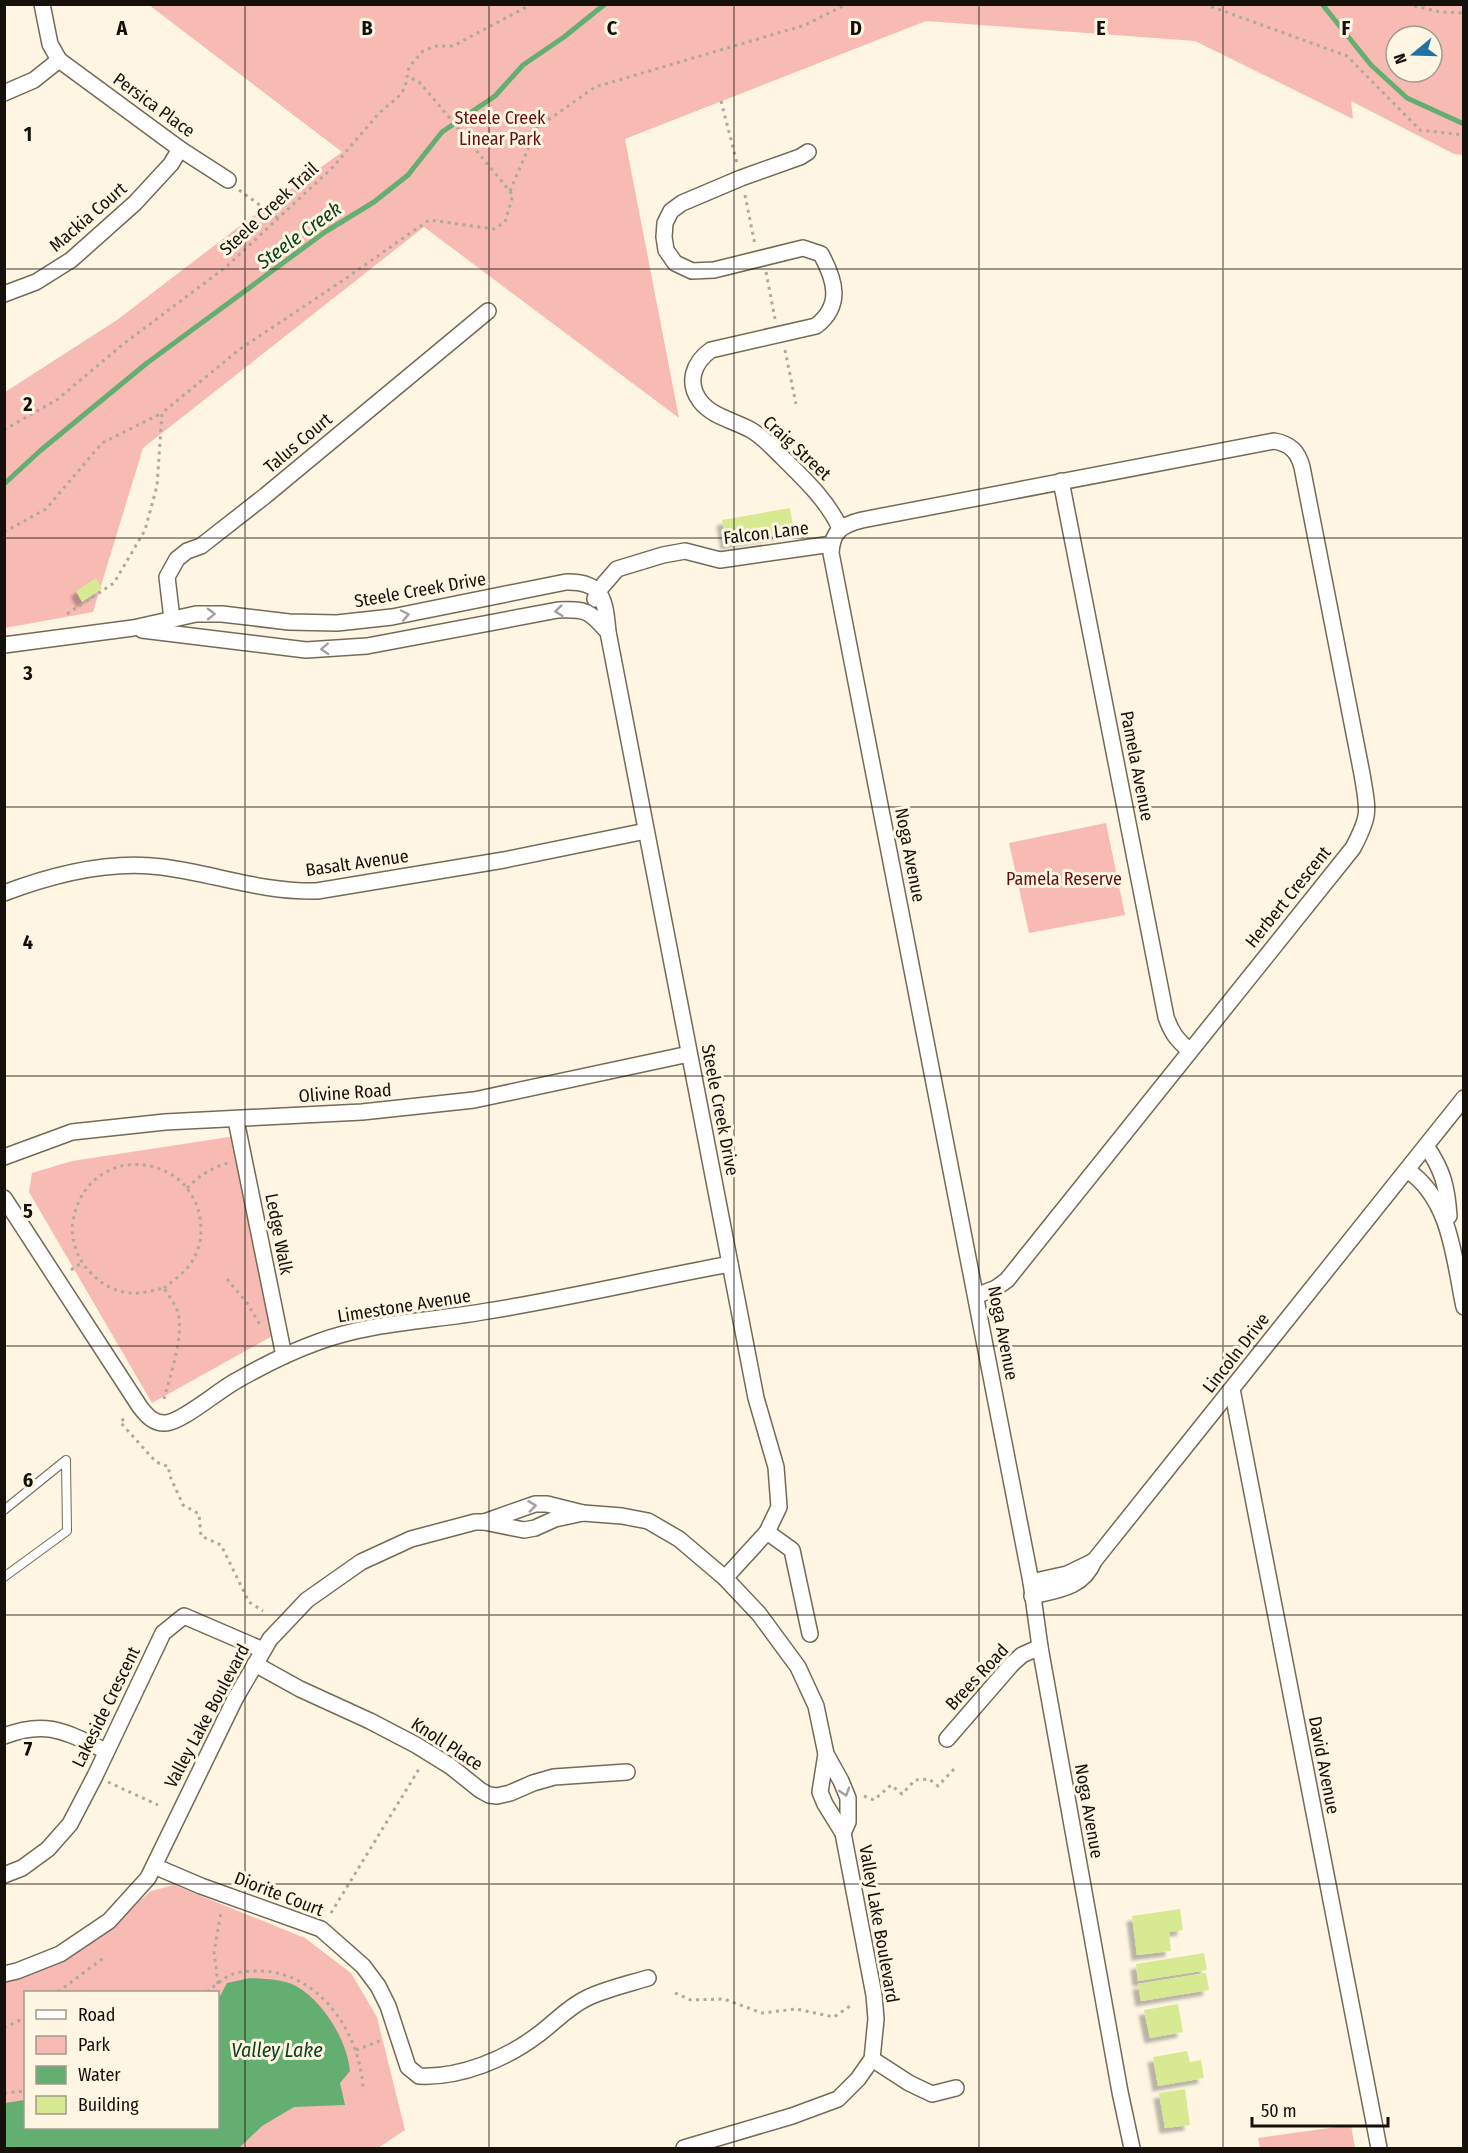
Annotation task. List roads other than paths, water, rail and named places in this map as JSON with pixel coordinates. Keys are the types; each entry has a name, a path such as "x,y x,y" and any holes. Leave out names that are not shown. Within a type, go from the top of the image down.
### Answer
{"street":[{"path":"4,93 34,80 59,60 50,44 42,4"},
{"name":"Persica Place","path":"59,60 180,149 228,180"},
{"name":"Mackia Court","path":"4,294 36,282 71,260 135,203 171,164 180,149"},
{"name":"Craig Street","path":"808,152 682,203 671,212 665,223 664,237 666,250 675,263 692,271 714,270 803,248 821,254 831,272 834,288 833,305 826,318 816,326 711,350 701,357 694,367 694,383 698,399 705,408 762,437 832,511 840,528"},
{"name":"Talus Court","path":"171,619 167,577 177,559 201,546 265,496 488,311"},
{"name":"Herbert Crescent","path":"976,1296 996,1288 1007,1280 1353,848 1366,825 1368,809 1298,454 1282,442 1275,441 1061,481"},
{"path":"832,544 835,534 845,524 1061,481"},
{"name":"Pamela Avenue","path":"1061,481 1166,1017 1177,1040 1189,1050"},
{"name":"Falcon Lane","path":"591,613 598,591 616,569 663,555 685,551 720,560 832,544"},
{"name":"Noga Avenue","path":"832,544 831,553 1031,1589 1120,2092 1132,2148"},
{"name":"Steele Creek Drive","path":"4,645 133,628 196,614 222,614 290,622 337,623 392,617 566,582 579,582 598,591 605,603 608,632 756,1398 776,1467 779,1507 767,1532 725,1578"},
{"name":"Steele Creek Drive","path":"133,628 306,650 367,646 558,610 577,609 591,613"},
{"path":"591,613 608,632"},
{"name":"Basalt Avenue","path":"4,893 52,876 90,868 131,866 160,867 255,887 289,891 317,891 504,860 646,831"},
{"name":"Olivine Road","path":"4,1157 72,1132 165,1122 362,1112 474,1100 689,1054"},
{"path":"1450,1240 1444,1182 1438,1163 1426,1146 1464,1098"},
{"name":"Ledge Walk","path":"236,1119 284,1356"},
{"name":"Lincoln Drive","path":"1031,1589 1062,1589 1084,1578 1091,1570 1094,1561 1426,1146"},
{"path":"1407,1170 1420,1179 1432,1193 1441,1209 1464,1307"},
{"name":"Limestone Avenue","path":"4,1198 149,1418 166,1423 177,1419 234,1381 320,1341 361,1330 551,1301 730,1264"},
{"name":"David Avenue","path":"1232,1389 1379,2148"},
{"name":"Valley Lake Boulevard","path":"4,1974 60,1954 109,1921 148,1878 235,1699 263,1650 270,1639 307,1600 361,1562 411,1539 484,1522 535,1504 648,1521 679,1539 725,1578 759,1614 798,1667 816,1706 826,1754 848,1798 848,1822 843,1833"},
{"name":"Valley Lake Boulevard","path":"484,1522 524,1530 535,1528 555,1518 583,1513"},
{"path":"767,1532 792,1550 810,1634"},
{"name":"Lakeside Crescent","path":"4,1875 22,1868 48,1849 70,1824 163,1633 184,1616 263,1650"},
{"name":"Brees Road","path":"947,1739 1012,1664 1022,1655 1040,1647"},
{"name":"Knoll Place","path":"255,1664 300,1689 416,1745 450,1766 489,1795 510,1793 532,1783 554,1777 627,1772"},
{"path":"4,1736 20,1730 40,1728 60,1730 106,1751"},
{"name":"Valley Lake Boulevard","path":"826,1754 820,1792 843,1833 874,1995 876,2019 872,2059"},
{"name":"Diorite Court","path":"154,1866 201,1886 321,1929 363,1966 378,1986 388,2006 408,2067 419,2076 452,2074 501,2058 587,1998 648,1978"},
{"path":"684,2148 792,2116 838,2099 858,2079 872,2059 909,2083 932,2094 956,2088"}],"lane":[{"path":"4,1510 66,1460 67,1530 4,1577"}],"water":[{"name":"Valley Lake","path":"250,1978 285,1982 296,1986 315,2001 339,2034 348,2059 350,2071 340,2083 345,2105 294,2107 262,2126 239,2148 5,2148 5,2103 24,2100 24,2129 219,2129 219,1998 227,1983"}],"waterway":[{"name":"Steele Creek","path":"4,484 41,450 147,363 325,232 374,202 408,175 442,132 495,96 523,65 564,37 605,4"},
{"name":"Steele Creek","path":"1322,4 1371,65 1407,98 1464,124"}],"park label":[{"name":"Steele Creek Linear Park","path":"500,128"},
{"name":"Pamela Reserve","path":"1064,879"}]}
